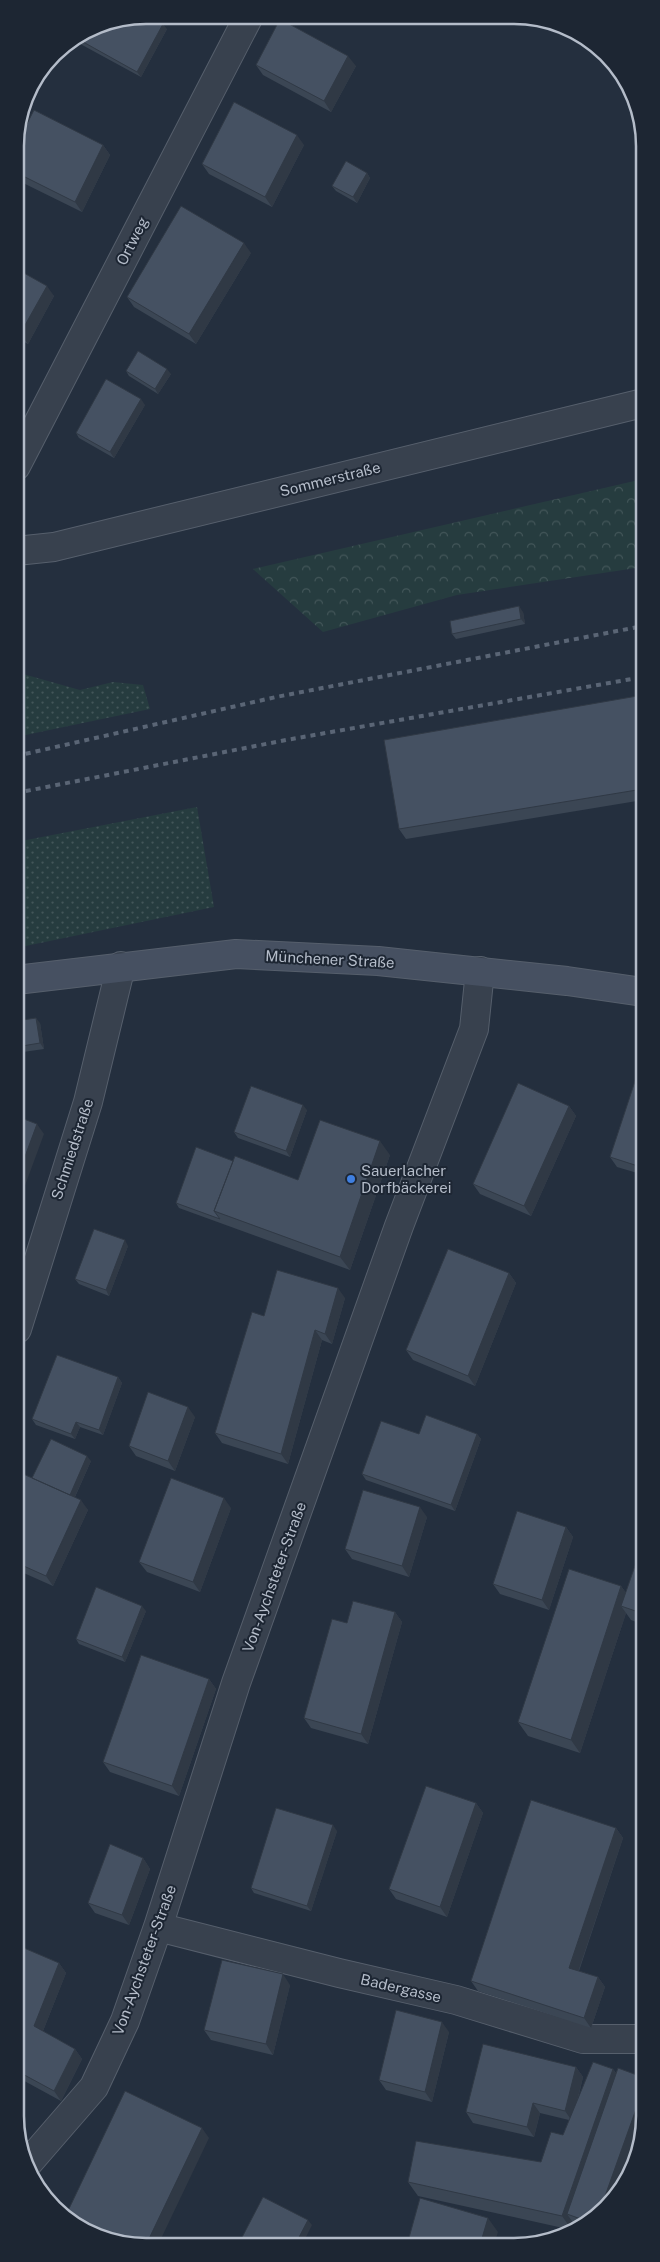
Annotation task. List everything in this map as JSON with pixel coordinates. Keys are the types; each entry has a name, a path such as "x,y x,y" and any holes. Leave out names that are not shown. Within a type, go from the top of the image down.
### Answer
{"main road":[{"name":"Münchener Straße","path":"24,979 121,966 236,954 378,961 567,981 636,991"}],"street":[{"name":"Ortweg","path":"24,451 245,24"},
{"name":"Sommerstraße","path":"24,550 54,547 636,404"},
{"name":"Schmiedstraße","path":"24,1307 88,1102 121,966"},
{"name":"Von-Aychsteter-Straße","path":"31,2159 41,2145 94,2087 125,2020 158,1927 236,1683 399,1226 474,1029 480,971"},
{"name":"Badergasse","path":"158,1927 339,1973 456,2000 583,2039 636,2039"}],"green space":[{"path":"636,481 636,568 457,595 323,632 253,569"},
{"path":"24,674 80,690 113,682 143,685 150,709 24,735"},
{"path":"197,807 214,907 24,946 24,840"}],"building":[{"path":"163,24 137,72 82,42 99,33 115,28 130,25"},
{"path":"277,24 289,24 348,56 324,101 256,65"},
{"path":"234,102 297,135 265,197 202,164"},
{"path":"34,110 103,145 75,202 24,176 25,127"},
{"path":"346,161 367,173 353,197 332,186"},
{"path":"181,206 244,243 189,334 127,297"},
{"path":"24,273 47,286 24,327"},
{"path":"138,351 167,369 155,389 126,371"},
{"path":"106,379 141,399 110,452 76,433"},
{"path":"519,606 521,619 452,634 450,621"},
{"path":"636,696 636,790 399,829 384,740"},
{"path":"36,1018 40,1043 24,1046 24,1020"},
{"path":"636,1078 636,1165 610,1157"},
{"path":"518,1083 569,1106 524,1206 473,1184"},
{"path":"251,1086 303,1105 286,1151 234,1132"},
{"path":"24,1119 37,1124 24,1159"},
{"path":"320,1120 380,1141 340,1257 214,1211 235,1156 298,1180"},
{"path":"196,1147 233,1161 214,1211 220,1219 176,1203"},
{"path":"94,1229 125,1240 106,1290 75,1279"},
{"path":"448,1249 509,1273 468,1376 406,1350"},
{"path":"277,1270 338,1288 325,1334 315,1330 281,1454 215,1433 252,1312 264,1316"},
{"path":"57,1355 118,1377 99,1430 76,1422 71,1434 32,1419"},
{"path":"148,1392 188,1407 168,1461 129,1446"},
{"path":"426,1415 477,1434 451,1505 362,1474 381,1421 419,1434"},
{"path":"51,1439 87,1456 70,1495 32,1478"},
{"path":"24,1474 81,1500 46,1576 24,1566"},
{"path":"171,1478 224,1498 193,1582 139,1562"},
{"path":"363,1490 420,1507 402,1566 345,1549"},
{"path":"517,1511 566,1527 542,1600 493,1584"},
{"path":"636,1563 636,1611 621,1606"},
{"path":"569,1569 621,1586 571,1740 518,1722"},
{"path":"96,1587 142,1606 122,1657 76,1639"},
{"path":"353,1601 395,1612 361,1734 304,1718 332,1619 347,1623"},
{"path":"141,1655 209,1679 172,1786 103,1762"},
{"path":"426,1786 476,1803 440,1907 389,1889"},
{"path":"531,1800 616,1828 569,1968 598,1977 584,2018 471,1981"},
{"path":"276,1808 333,1825 307,1906 251,1888"},
{"path":"110,1844 143,1858 122,1915 88,1903"},
{"path":"24,1948 59,1963 34,2026 75,2049 54,2091 24,2075"},
{"path":"222,1960 283,1974 266,2044 204,2030"},
{"path":"396,2010 442,2022 425,2092 379,2080"},
{"path":"483,2044 576,2067 565,2111 533,2103 527,2127 466,2112"},
{"path":"593,2062 613,2069 562,2216 408,2182 416,2141 541,2162 551,2132 563,2135"},
{"path":"618,2068 636,2075 636,2109 604,2199 580,2219 567,2214"},
{"path":"125,2091 202,2128 149,2238 122,2236 107,2232 78,2218 68,2210"},
{"path":"263,2197 308,2220 299,2238 242,2238"},
{"path":"420,2198 488,2218 482,2238 409,2238"}],"railway":[{"path":"24,754 276,697 636,627"},
{"path":"24,791 286,740 636,678"}],"place":[{"name":"Sauerlacher Dorfbäckerei","path":"351,1179"}]}
